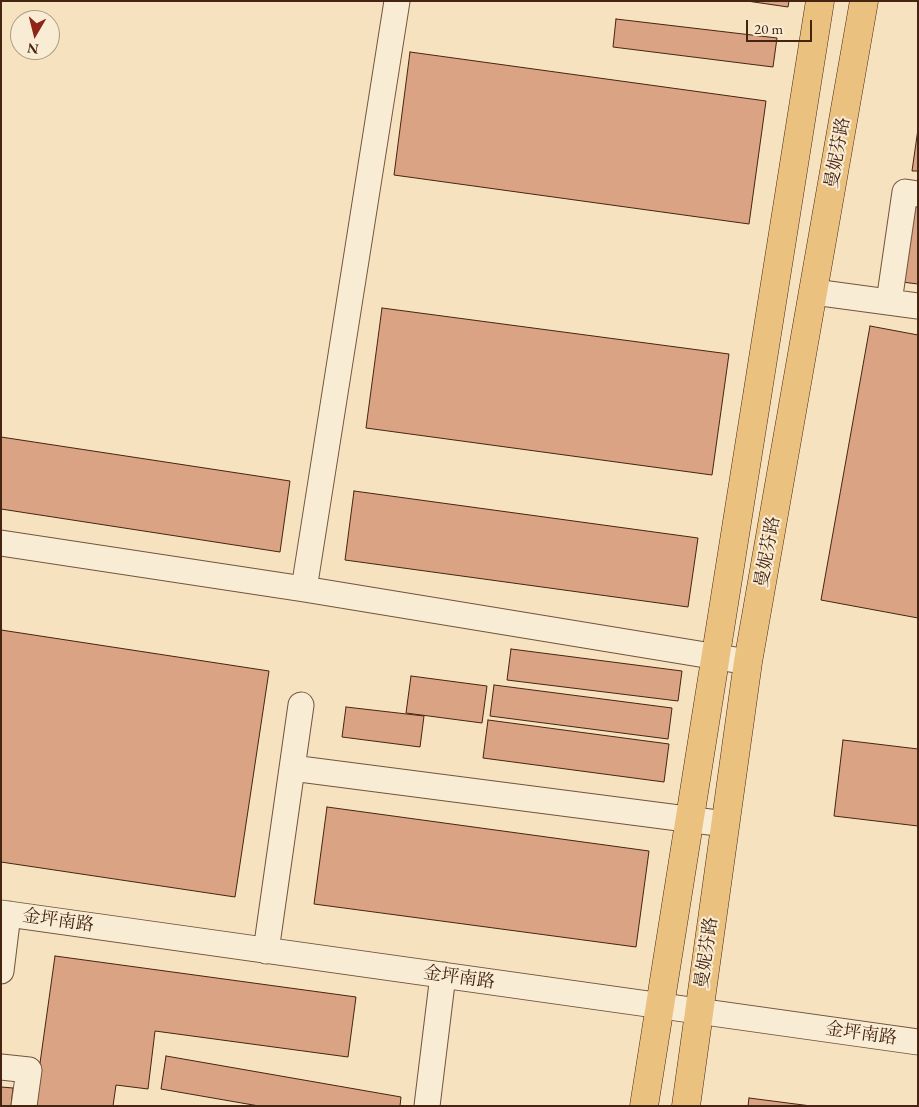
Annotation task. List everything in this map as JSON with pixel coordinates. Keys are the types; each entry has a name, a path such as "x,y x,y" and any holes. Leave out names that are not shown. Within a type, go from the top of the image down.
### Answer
{"main road":[{"name":"曼妮芬路","path":"644,1106 820,1"},
{"name":"曼妮芬路","path":"686,1106 748,662 864,1"}],"street":[{"path":"304,589 397,1"},
{"path":"889,302 905,192 918,194"},
{"path":"814,292 918,306"},
{"path":"1,543 304,589 748,662"},
{"path":"266,951 301,705"},
{"path":"292,768 726,824"},
{"path":"1,971 4,913"},
{"name":"金坪南路","path":"4,913 918,1042"},
{"path":"427,1106 443,975"},
{"path":"1,1067 29,1070 24,1106"}],"building":[{"path":"747,1 789,1 788,7"},
{"path":"616,19 777,38 773,67 613,47"},
{"path":"410,52 766,101 749,224 394,175"},
{"path":"918,129 918,171 912,171"},
{"path":"913,206 918,206 918,284 902,282"},
{"path":"382,308 729,354 712,475 366,428"},
{"path":"870,326 918,335 918,618 821,600"},
{"path":"1,437 290,481 280,552 1,509"},
{"path":"354,491 698,538 688,607 345,560"},
{"path":"1,630 269,671 235,897 1,862"},
{"path":"511,649 682,671 678,701 507,680"},
{"path":"411,676 487,686 482,723 406,713"},
{"path":"494,685 672,708 668,739 490,716"},
{"path":"346,707 424,716 420,747 342,737"},
{"path":"488,720 669,744 664,782 483,758"},
{"path":"843,740 918,749 918,826 834,816"},
{"path":"327,807 649,851 636,947 314,904"},
{"path":"55,956 356,997 348,1057 155,1031 148,1089 116,1085 113,1106 34,1106"},
{"path":"166,1056 401,1097 400,1106 259,1106 161,1089"},
{"path":"1,1087 13,1088 11,1106 1,1106"},
{"path":"749,1098 811,1106 748,1106"}]}
